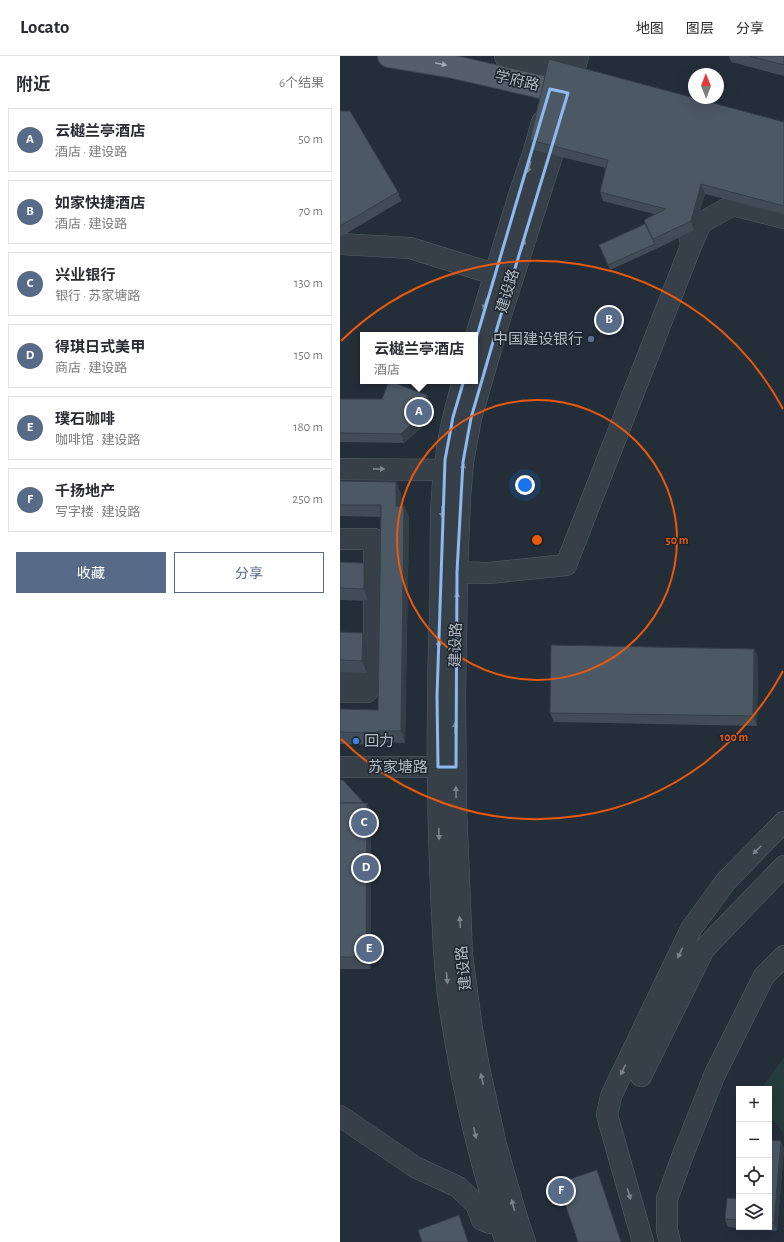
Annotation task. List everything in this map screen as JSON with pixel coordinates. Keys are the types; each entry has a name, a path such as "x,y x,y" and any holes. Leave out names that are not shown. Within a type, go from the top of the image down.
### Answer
{"main road":[{"name":"学府路","path":"389,56 454,67 564,72 592,89"}],"street":[{"name":"学府路","path":"505,56 564,72"},
{"name":"建设路","path":"477,332 494,274 534,151 564,72"},
{"name":"建设路","path":"449,572 471,418 500,318 552,156 564,72"},
{"path":"683,184 690,246"},
{"path":"449,572 489,573 566,565 690,246 701,223 733,205 784,218"},
{"path":"340,244 410,248 494,274"},
{"name":"建设路","path":"462,384 453,417 444,470 442,496 449,572 455,696 447,767 442,918 448,993 461,1071 482,1163 506,1242"},
{"path":"340,468 444,470"},
{"path":"340,539 374,539 374,682 366,692 340,692"},
{"path":"340,674 374,674"},
{"name":"苏家塘路","path":"340,767 447,767"},
{"name":"建设路","path":"447,767 462,955 471,1021 479,1068 496,1145 525,1242"},
{"path":"644,1242 607,1115 611,1096 692,928 726,881 784,822"},
{"path":"641,1076 704,949 784,866"},
{"path":"670,1242 667,1230 667,1198 682,1156 715,1074 764,976 784,956"},
{"path":"340,1116 415,1167 458,1187 476,1204 482,1220 490,1223 499,1220"}],"highlighted area":[{"path":"550,89 568,93 471,418 463,462 457,572 456,767 438,767 437,696 445,460 453,417"}],"green space":[{"path":"784,1057 784,1134 772,1119 772,1086 763,1086"}],"building":[{"path":"749,56 784,56 784,65"},
{"path":"549,59 688,96 688,104 717,104 784,122 784,206 701,184 691,221 653,239 644,220 666,209 600,192 608,160 530,140"},
{"path":"340,111 350,111 398,192 340,226"},
{"path":"645,224 655,244 608,265 599,245"},
{"path":"388,384 397,384 427,395 418,418 401,434 340,433 340,399 382,399"},
{"path":"340,481 396,482 396,506 404,506 401,731 378,731 378,733 340,732 340,709 378,710 381,505 340,505"},
{"path":"340,562 364,563 364,589 340,588"},
{"path":"340,632 363,633 362,661 340,660"},
{"path":"551,645 754,649 753,716 550,713"},
{"path":"340,780 343,780 364,803 340,803"},
{"path":"340,803 367,803 366,957 340,957"},
{"path":"772,1140 781,1141 774,1223 772,1223"},
{"path":"597,1170 621,1242 578,1242 558,1183"},
{"path":"727,1198 736,1199 736,1220 725,1219"},
{"path":"459,1215 468,1242 422,1242 418,1230"}],"place":[{"name":"如家快捷酒店","path":"609,320"},
{"name":"中国建设银行","path":"591,339"},
{"name":"云樾兰亭酒店","path":"419,412"},
{"name":"回力","path":"356,741"},
{"name":"兴业银行","path":"364,823"},
{"name":"得琪日式美甲","path":"366,868"},
{"name":"璞石咖啡","path":"369,949"},
{"name":"千扬地产","path":"561,1191"}]}
